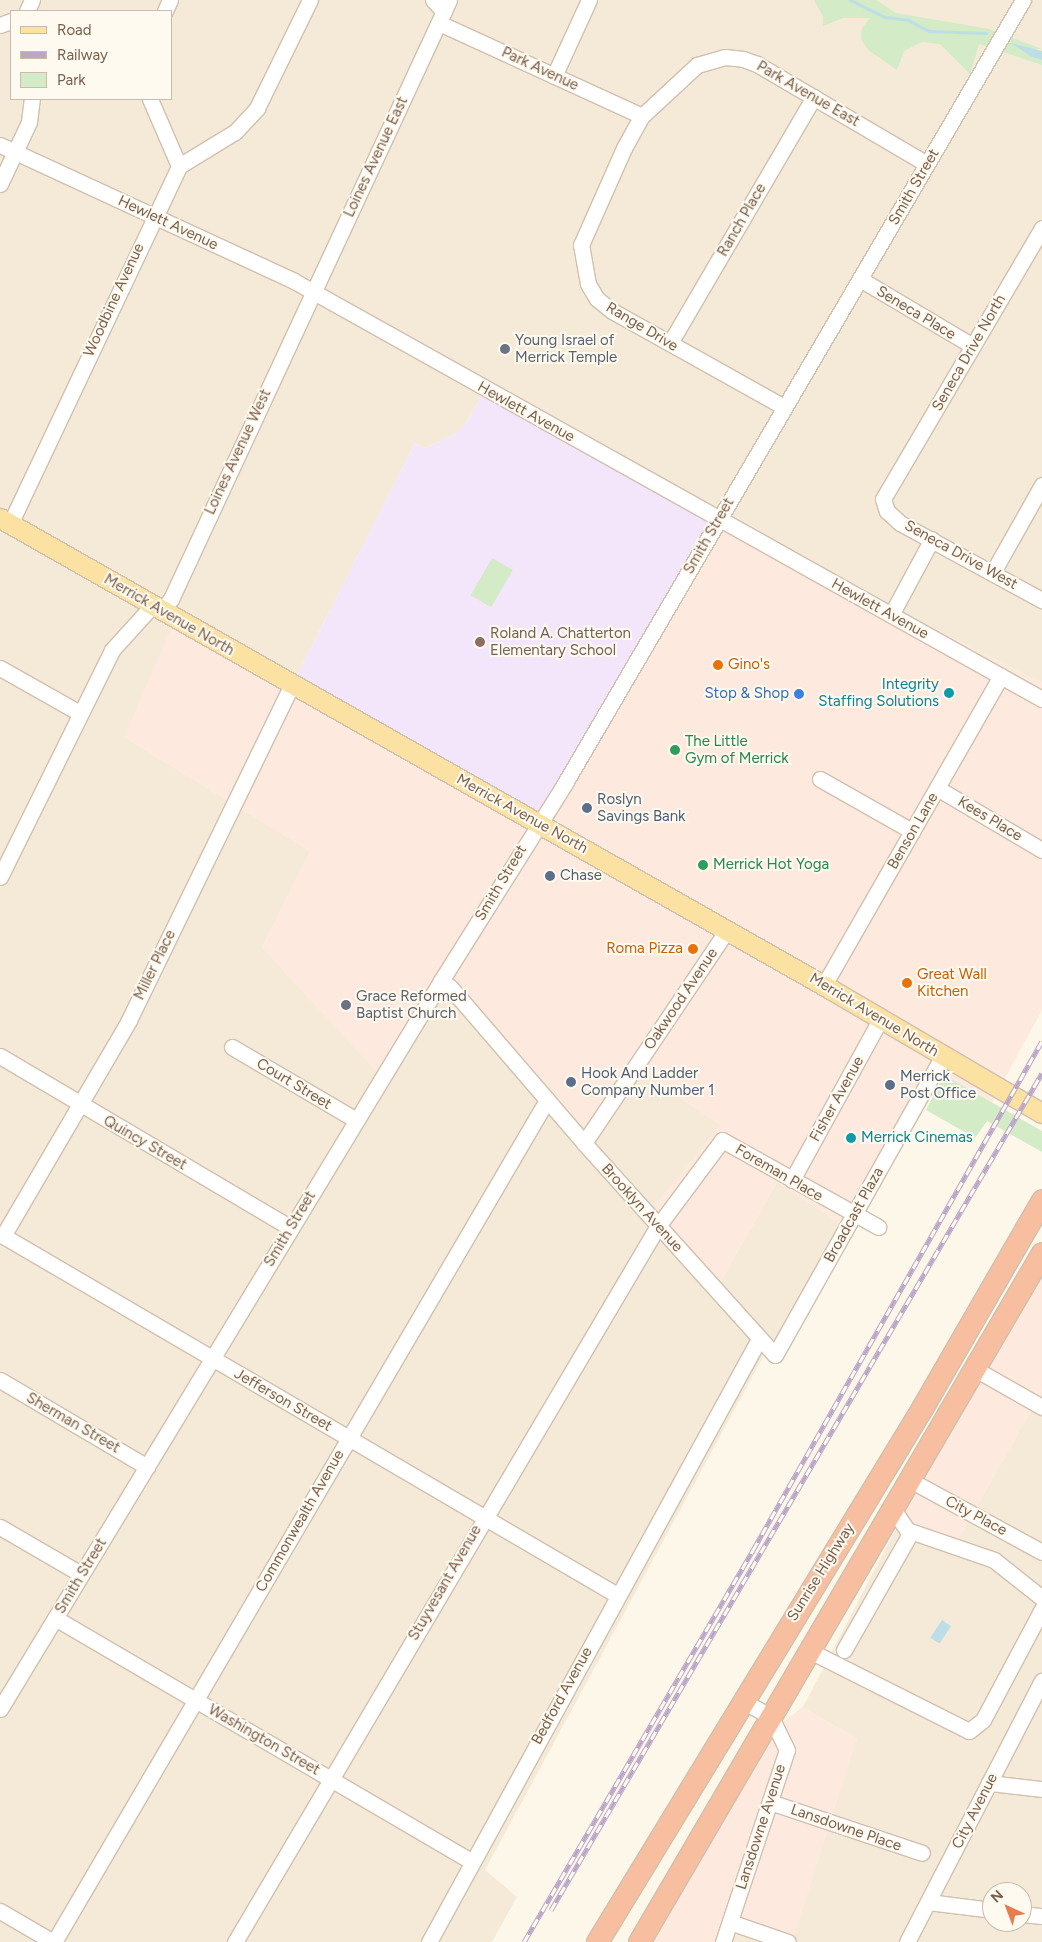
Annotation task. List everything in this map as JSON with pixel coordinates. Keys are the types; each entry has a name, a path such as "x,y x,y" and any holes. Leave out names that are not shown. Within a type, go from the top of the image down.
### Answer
{"highway":[{"name":"Sunrise Highway","path":"597,1942 742,1700 922,1408 1042,1200"},
{"name":"Sunrise Highway","path":"639,1942 1041,1256"}],"main road":[{"name":"Merrick Avenue North","path":"5,521 824,985 1042,1113"}],"street":[{"path":"150,100 179,166 235,132 257,108 310,0"},
{"name":"Park Avenue","path":"433,0 444,12 554,76 642,116"},
{"path":"554,76 589,0"},
{"name":"Smith Street","path":"0,1709 440,981 539,824 1024,0"},
{"name":"Loines Avenue East","path":"313,291 444,12"},
{"name":"Park Avenue East","path":"642,116 697,64 725,57 757,64 928,164"},
{"name":"Ranch Place","path":"670,343 814,97"},
{"path":"0,184 29,122 32,100"},
{"name":"Range Drive","path":"642,116 588,225 581,245 582,266 597,299 670,343 784,407"},
{"name":"Hewlett Avenue","path":"0,145 313,291 718,520 1042,699"},
{"name":"Woodbine Avenue","path":"5,521 179,166"},
{"name":"Seneca Drive North","path":"896,478 1042,228"},
{"name":"Seneca Place","path":"860,279 973,346"},
{"name":"Loines Avenue West","path":"0,877 112,650 157,608 170,599 313,291"},
{"name":"Seneca Drive West","path":"896,478 883,499 887,511 900,523 1042,600"},
{"path":"993,572 1042,484"},
{"path":"891,615 932,539"},
{"path":"0,668 80,713"},
{"name":"Benson Lane","path":"824,985 1001,676"},
{"name":"Miller Place","path":"2,1235 129,1020 292,685"},
{"path":"820,779 912,831"},
{"name":"Kees Place","path":"937,788 1042,850"},
{"name":"Oakwood Avenue","path":"584,1144 727,930"},
{"name":"Brooklyn Avenue","path":"440,981 450,987 584,1144 759,1339"},
{"name":"Fisher Avenue","path":"792,1180 881,1018"},
{"name":"Court Street","path":"232,1047 356,1120"},
{"name":"Quincy Street","path":"0,1056 291,1228"},
{"name":"Broadcast Plaza","path":"759,1339 775,1355 943,1056"},
{"name":"Commonwealth Avenue","path":"54,1942 547,1100"},
{"name":"Foreman Place","path":"658,1226 722,1140 853,1216 878,1227"},
{"name":"Stuyvesant Avenue","path":"235,1942 484,1517 658,1226"},
{"name":"Jefferson Street","path":"2,1235 617,1595"},
{"name":"Bedford Avenue","path":"428,1942 759,1339"},
{"path":"975,1369 1042,1406"},
{"name":"Sherman Street","path":"0,1380 147,1467"},
{"name":"City Place","path":"910,1480 1042,1552"},
{"path":"893,1509 911,1532 960,1546 994,1560 1042,1598"},
{"path":"0,1527 82,1574"},
{"path":"844,1650 911,1532"},
{"path":"810,1652 968,1731 983,1720 1042,1609"},
{"name":"Washington Street","path":"55,1618 472,1862"},
{"name":"City Avenue","path":"907,1942 1042,1681"},
{"path":"742,1700 771,1717"},
{"name":"Lansdowne Avenue","path":"723,1942 787,1750 771,1717"},
{"path":"989,1783 1042,1789"},
{"name":"Lansdowne Place","path":"770,1802 922,1853"},
{"path":"928,1902 982,1909"},
{"path":"0,1911 54,1942"},
{"path":"730,1922 788,1942"}],"shaded area":[{"path":"0,0 1042,0 1042,683 718,520 485,390 467,422 455,434 425,448 415,443 292,685 124,737 310,851 262,948 441,981 639,1070 721,1125 655,1206 720,1283 777,1182 853,1232 781,1364 764,1355 485,1870 517,1897 492,1942 0,1942"},
{"name":"Roland A. Chatterton Elementary School","path":"485,390 718,520 539,824 292,685 415,443 425,448 455,434 467,422"},
{"path":"718,520 1042,683 1042,1010 992,1102 944,1075 853,1232 777,1182 720,1283 654,1206 721,1125 639,1070 595,1138 441,981 382,1078 262,948 310,851 124,737 175,619 539,824"},
{"path":"1042,1277 1042,1391 955,1545 902,1517"},
{"path":"1042,1391 1042,1942 725,1942 857,1739 803,1707 902,1517 955,1545"},
{"path":"803,1707 857,1739 792,1942 732,1922 725,1942 643,1942 765,1735"}],"green space":[{"path":"814,0 876,0 896,13 989,29 1042,49 1036,49 1032,57 1042,60 1042,65 979,44 970,74 940,44 922,42 904,51 897,70 868,50 861,39 862,28 870,18 843,18 823,26 823,17"},
{"path":"492,558 513,570 491,607 470,595"},
{"path":"944,1075 1042,1131 1042,1152 987,1121 975,1138 926,1110"}],"water":[{"path":"1011,43 1042,51 1042,60 1032,57"},
{"path":"942,1620 951,1626 939,1644 930,1637"}],"waterway":[{"path":"850,0 885,17 908,20 929,31 986,33"}],"railway":[{"path":"524,1942 753,1550 1042,1041"},
{"path":"551,1910 1042,1073"}],"place":[{"name":"Young Israel of Merrick Temple","path":"505,349"},
{"name":"Roland A. Chatterton Elementary School","path":"480,642"},
{"name":"Gino's","path":"718,665"},
{"name":"Integrity Staffing Solutions","path":"949,693"},
{"name":"Stop & Shop","path":"799,694"},
{"name":"The Little Gym of Merrick","path":"675,750"},
{"name":"Roslyn Savings Bank","path":"587,808"},
{"name":"Merrick Hot Yoga","path":"703,865"},
{"name":"Chase","path":"550,876"},
{"name":"Roma Pizza","path":"693,949"},
{"name":"Great Wall Kitchen","path":"907,983"},
{"name":"Grace Reformed Baptist Church","path":"346,1005"},
{"name":"Hook And Ladder Company Number 1","path":"571,1082"},
{"name":"Merrick Post Office","path":"890,1085"},
{"name":"Merrick Cinemas","path":"851,1138"}]}
